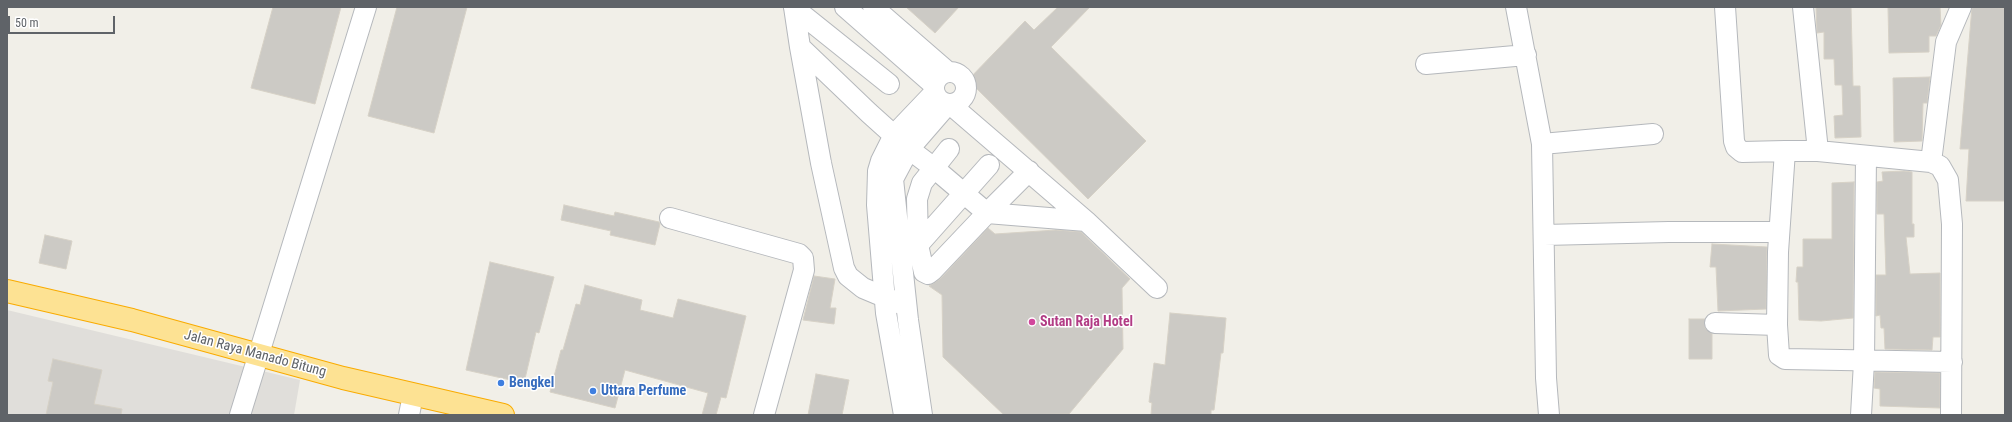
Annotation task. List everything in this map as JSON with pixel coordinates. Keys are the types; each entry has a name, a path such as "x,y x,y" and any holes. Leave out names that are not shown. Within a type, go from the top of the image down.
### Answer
{"highway":[{"name":"Jalan Raya Manado Bitung","path":"7,291 132,320 259,356 411,405 503,415"}],"street":[{"path":"240,415 366,7"},
{"path":"845,7 942,97 1086,221 1157,288"},
{"path":"873,7 948,72"},
{"path":"1516,7 1542,144 1546,378 1549,415"},
{"path":"1725,7 1734,141 1736,148 1742,152 1818,151 1932,162 1940,166 1948,180 1952,224 1951,415"},
{"path":"1803,7 1818,151"},
{"path":"1932,162 1946,42 1961,7"},
{"path":"794,8 821,163 844,268 848,276 856,284 906,306"},
{"path":"794,8 889,84"},
{"path":"800,47 909,149 964,192 987,213 1086,221"},
{"path":"1426,64 1526,55"},
{"path":"922,415 906,306 893,179 909,149 942,97 942,74 948,72 956,73 962,77 966,83 964,97 958,102 942,97"},
{"path":"904,415 886,313 877,205 878,171 881,161 894,134 942,97"},
{"path":"1542,144 1653,134"},
{"path":"949,149 919,190 918,245 924,272 930,273 1029,171"},
{"path":"1785,151 1779,232 1776,325 1778,352 1784,359 1864,362 1952,362"},
{"path":"1861,415 1864,362 1866,156"},
{"path":"918,245 989,165"},
{"path":"670,218 799,254 803,258 804,270 764,415"},
{"path":"1544,235 1669,232 1779,232"},
{"path":"1715,323 1776,325"}],"shaded area":[{"path":"7,310 300,380 294,415 7,415"}],"building":[{"path":"273,7 341,7 315,104 251,88"},
{"path":"397,7 467,7 434,133 368,116"},
{"path":"906,7 959,7 935,33"},
{"path":"1058,7 1090,7 1051,47 1146,141 1088,199 968,80 1025,21 1034,30"},
{"path":"1816,7 1851,7 1853,86 1860,86 1861,137 1835,138 1834,116 1843,115 1842,85 1835,85 1834,59 1824,59 1824,32 1817,33"},
{"path":"1888,7 1940,7 1941,25 1936,36 1929,36 1929,52 1889,53"},
{"path":"1972,7 2005,8 2005,201 1966,201 1969,149 1960,149"},
{"path":"1930,77 1927,103 1923,103 1922,141 1894,142 1893,78"},
{"path":"1882,172 1912,172 1912,224 1914,224 1914,237 1906,237 1910,274 1940,273 1940,337 1933,337 1932,350 1885,349 1884,328 1881,328 1880,315 1876,316 1876,275 1886,275 1884,214 1877,214 1877,182 1883,181"},
{"path":"1854,182 1853,318 1821,321 1799,320 1798,282 1796,282 1797,267 1803,267 1803,239 1832,239 1832,183"},
{"path":"564,205 614,216 615,212 659,222 660,224 655,245 610,235 611,231 561,220"},
{"name":"Sutan Raja Hotel","path":"988,228 995,234 1056,230 1081,232 1130,279 1122,288 1123,349 1069,414 1004,415 943,357 942,295 929,286 940,279"},
{"path":"45,235 72,241 66,269 39,263"},
{"path":"1712,244 1767,247 1766,309 1718,311 1716,267 1710,267"},
{"path":"490,262 554,277 539,333 536,332 524,383 466,370"},
{"path":"814,276 835,279 830,308 836,308 834,324 803,320"},
{"path":"585,285 642,300 640,310 673,318 678,299 746,316 726,398 721,397 716,415 702,415 708,393 625,370 615,408 550,392 561,350 563,350 576,304 580,305"},
{"path":"1170,313 1226,318 1223,353 1221,353 1214,410 1211,410 1211,415 1151,415 1152,403 1149,402 1154,363 1165,365"},
{"path":"1689,319 1705,319 1705,328 1712,334 1712,359 1689,359"},
{"path":"53,359 102,370 94,404 122,409 121,415 46,415 53,382 48,381"},
{"path":"1875,372 1940,373 1940,408 1880,406 1880,389 1874,388"},
{"path":"816,374 849,380 842,415 808,415"}],"place":[{"name":"Sutan Raja Hotel","path":"1032,322"},
{"name":"Bengkel","path":"501,383"},
{"name":"Uttara Perfume","path":"593,391"}]}
